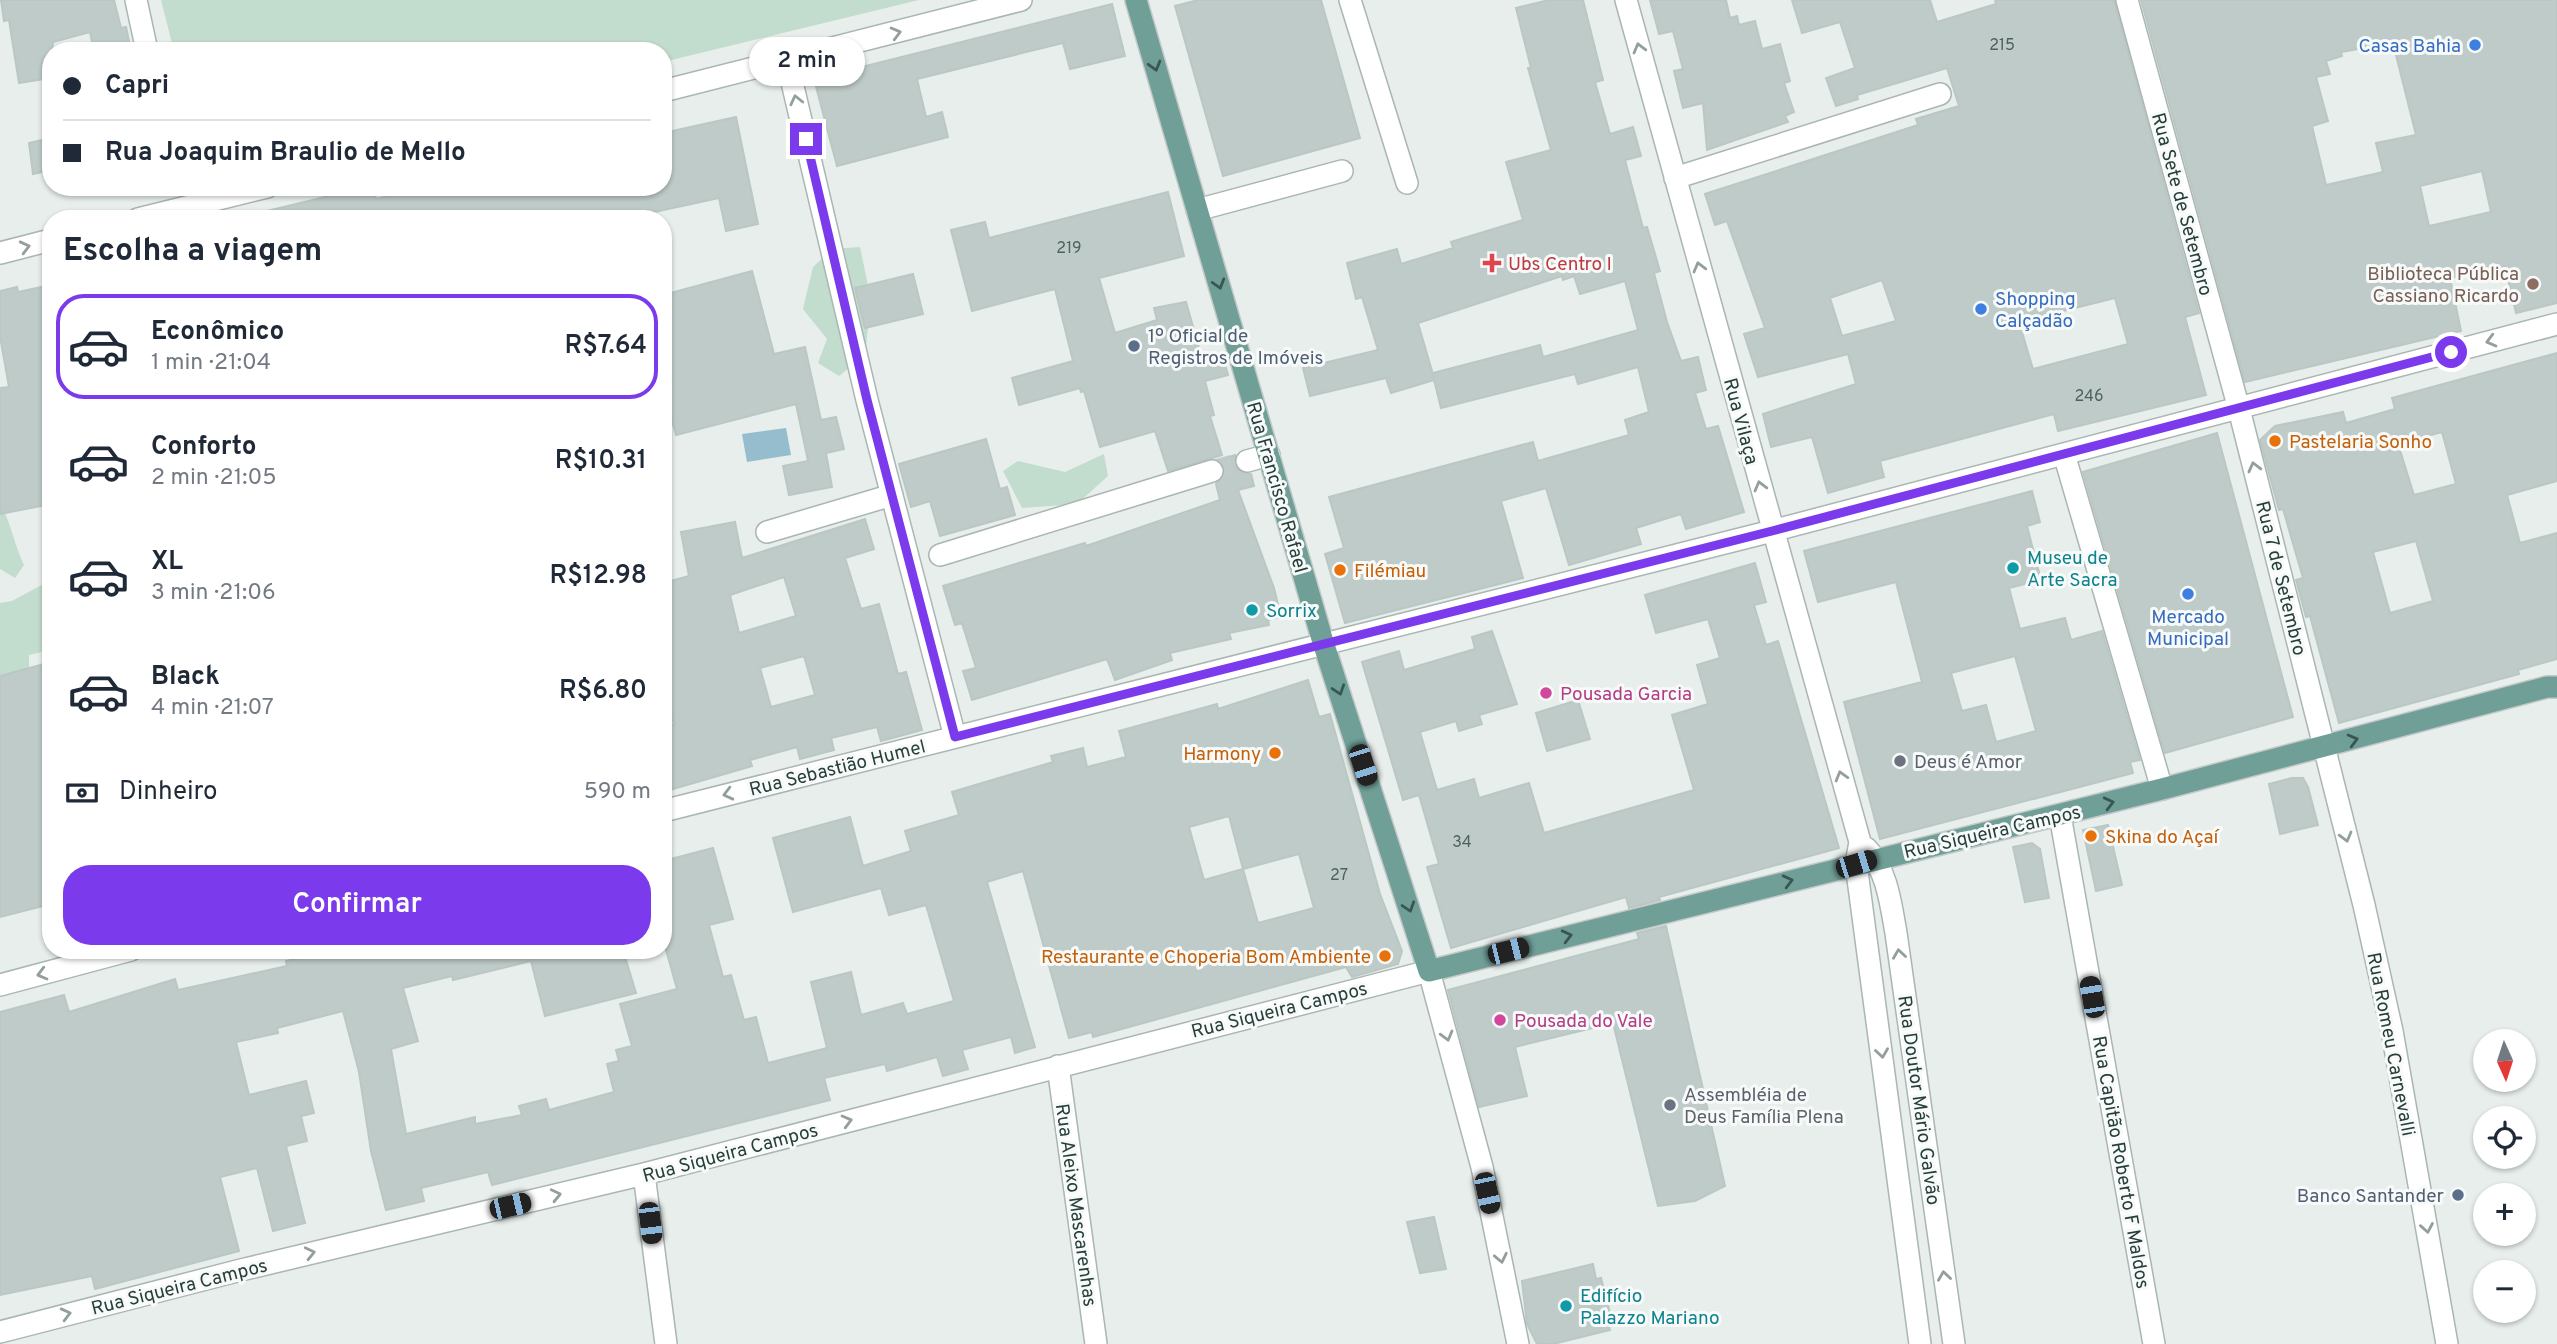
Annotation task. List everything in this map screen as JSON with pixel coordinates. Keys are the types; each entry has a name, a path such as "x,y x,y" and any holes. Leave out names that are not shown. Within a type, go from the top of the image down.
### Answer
{"main road":[{"name":"Rua Francisco Rafael","path":"1136,0 1323,642 1429,971"},
{"name":"Rua Siqueira Campos","path":"1429,971 2060,815 2547,687 2557,687"}],"street":[{"path":"136,0 146,42"},
{"path":"672,89 1020,0"},
{"path":"1350,0 1407,183"},
{"name":"Rua Vilaça","path":"1626,0 1866,861"},
{"name":"Rua Sete de Setembro","path":"2127,0 2239,409"},
{"path":"787,61 892,495 955,737"},
{"path":"1675,178 1940,94"},
{"path":"1197,210 1342,172"},
{"path":"156,210 181,197"},
{"path":"0,253 42,242"},
{"name":"Rua Sebastião Humel","path":"672,809 1323,642 1772,531 2557,324"},
{"name":"Rua 7 de Setembro","path":"2239,409 2324,747"},
{"path":"2064,454 2162,789"},
{"path":"1247,461 1269,455"},
{"path":"940,555 1212,471"},
{"path":"767,532 892,495"},
{"name":"Rua Romeu Carnevalli","path":"2324,747 2392,1031 2447,1344"},
{"name":"Rua Capitão Roberto F Maldos","path":"2060,815 2154,1344"},
{"name":"Rua Doutor Mário Galvão","path":"1866,861 1920,1344"},
{"name":"Rua Doutor Mário Galvão","path":"1866,861 1896,933 1954,1344"},
{"path":"0,985 97,959"},
{"path":"1429,971 1482,1167 1518,1344"},
{"name":"Rua Siqueira Campos","path":"0,1332 255,1266 644,1174 1429,971"},
{"name":"Rua Aleixo Mascarenhas","path":"1058,1066 1096,1344"},
{"path":"644,1174 666,1344"}],"green space":[{"path":"161,0 919,0 672,60 672,42 172,42"},
{"path":"860,247 871,300 865,355 839,376 818,363 827,339 803,309 813,267 832,249"},
{"path":"1104,454 1108,476 1077,504 1022,508 1003,471 1018,461 1065,472"},
{"path":"0,503 24,565 15,578 0,569"},
{"path":"42,585 42,652 29,655 29,669 0,675 0,603 12,601"}],"water":[{"path":"786,428 791,455 747,462 742,434"}],"building":[{"path":"1,0 114,0 121,28 126,27 129,42 92,42 90,32 53,42 42,42 42,79 19,83 9,20 4,21"},
{"path":"1198,0 1321,0 1360,138 1223,176 1175,6"},
{"path":"1549,0 1583,0 1603,80 1595,82 1610,134 1633,127 1641,156 1625,160 1643,228 1647,227 1660,271 1654,273 1667,322 1681,361 1698,357 1706,390 1695,393 1706,429 1718,426 1744,512 1686,529 1681,514 1636,528 1641,544 1569,565 1546,488 1501,501 1523,578 1345,623 1325,554 1344,548 1329,497 1533,442 1538,461 1629,435 1625,420 1649,412 1638,367 1578,384 1575,374 1441,408 1434,380 1391,393 1386,378 1310,396 1303,368 1378,350 1362,297 1356,299 1347,263 1397,249 1401,264 1453,248 1451,242 1523,220 1506,162 1551,150 1528,68 1531,68 1516,8","holes":["1562,276 1563,280 1574,276 1580,294 1625,281 1638,330 1543,357 1540,345 1433,373 1434,378 1418,323"]},
{"path":"1650,0 1726,0 1730,18 1737,16 1739,25 1755,21 1762,49 1780,44 1790,81 1784,83 1794,112 1785,116 1788,122 1707,150 1703,103 1683,108 1674,71 1683,69 1673,31 1659,34"},
{"path":"1792,0 1930,0 1937,22 1996,4 1995,0 2114,0 2199,313 2185,317 2206,395 2058,431 2054,414 1880,461 1884,477 1828,493 1812,437 1771,447 1763,414 1856,384 1848,354 1758,377 1744,334 1765,328 1727,221 1715,225 1705,194 1918,125 1916,119 1959,106 1947,68 1857,95 1858,99 1836,106 1826,78 1855,68 1840,22 1802,33","holes":["1882,280 1896,321 1842,336 1830,298","2115,298 2128,344 2033,369 2019,322"]},
{"path":"2141,0 2557,0 2557,303 2516,313 2505,266 2450,278 2461,331 2245,382","holes":["2393,43 2416,135 2376,143 2383,172 2326,185 2312,126 2328,121 2316,77 2330,74 2326,61 2342,56 2341,52","2482,171 2491,212 2429,226 2420,186"]},
{"path":"1112,4 1125,56 1070,69 1063,43 917,79 926,117 942,112 948,137 837,166 814,79"},
{"path":"736,117 758,224 726,231 719,198 664,210 271,210 329,196 375,196 376,199 388,196 672,196 672,131"},
{"path":"42,140 42,172 33,174 29,143"},
{"path":"1168,192 1184,256 1099,278 1115,333 1157,320 1154,308 1186,302 1202,358 1222,354 1228,375 1205,381 1214,415 1210,416 1222,455 1168,471 1155,431 1100,447 1084,391 1081,392 1080,388 1019,405 1012,378 1073,361 1055,289 972,311 951,230 985,222 989,238"},
{"path":"752,271 774,354 805,347 821,420 836,417 844,449 826,453 832,487 789,495 783,466 808,461 796,404 676,435 672,421 672,293"},
{"path":"913,274 923,314 865,328 855,288"},
{"path":"17,287 18,292 42,287 42,506 0,514 0,388 9,387 0,336 0,291"},
{"path":"2557,353 2557,481 2507,495 2520,543 2557,533 2557,659 2518,670 2519,674 2339,723 2310,616 2306,617 2296,580 2303,578 2283,509 2279,510 2260,440 2275,426 2343,412 2346,423 2395,409 2392,398","holes":["2442,432 2456,484 2414,495 2398,444","2416,541 2433,601 2390,613 2373,552"]},
{"name":"Mercado Municipal","path":"2217,433 2293,717 2165,753 2083,472"},
{"path":"986,439 1000,489 1007,487 1015,515 940,536 930,501 911,507 899,464"},
{"path":"1235,455 1237,470 1251,474 1254,486 1238,490 1274,588 1281,617 1268,620 1269,625 1229,633 1231,639 1170,653 1172,660 1115,680 1107,659 972,700 963,671 976,668 962,623 955,625 943,586 1085,543 1086,546 1220,500 1216,484 1225,473 1219,460"},
{"path":"2032,491 2040,522 2027,526 2041,580 2009,588 2020,629 2065,618 2071,640 2102,631 2140,760 2130,762 2133,773 1880,839 1844,702 1922,682 1896,582 1818,602 1804,551","holes":["2015,656 2036,731 1996,742 1986,705 1962,711 1951,673"]},
{"path":"865,519 874,549 845,558 861,609 879,604 898,674 906,672 922,730 881,741 877,727 831,738 834,750 800,759 797,747 750,760 752,766 672,789 672,581 689,576 681,532 735,522 742,558","holes":["784,577 796,616 739,633 730,595","804,656 815,695 771,707 760,668"]},
{"path":"1755,563 1766,602 1754,605 1766,645 1778,641 1839,848 1659,897 1660,900 1629,908 1626,897 1451,948 1427,867 1439,864 1419,795 1403,800 1362,662 1399,651 1404,670 1475,649 1472,637 1492,631 1517,704 1479,715 1482,724 1459,731 1456,721 1420,732 1437,790 1474,779 1479,798 1529,783 1544,833 1694,790 1672,715 1708,704 1697,665 1720,658 1708,619 1656,633 1645,595"},
{"path":"42,664 42,906 0,917 0,676"},
{"path":"1308,680 1319,717 1330,714 1380,894 1402,951 1398,964 1352,977 1346,967 1093,1037 1092,1032 1069,1038 1023,871 987,882 1035,1047 1015,1053 1011,1037 962,1050 968,1069 943,1076 937,1057 887,1071 885,1064 824,1078 830,1100 492,1185 488,1172 421,1188 424,1201 386,1210 371,1151 359,1072 343,1011 277,1028 278,1033 236,1042 249,1095 306,1081 314,1113 301,1116 307,1141 286,1146 305,1223 273,1231 257,1168 220,1177 239,1251 95,1289 92,1276 0,1295 0,1012 64,995 69,1012 175,979 178,990 287,966 286,961 295,959 626,959 636,993 545,1016 531,961 453,980 452,976 403,988 418,1041 391,1049 406,1134 475,1117 475,1124 522,1115 519,1106 546,1099 549,1110 614,1092 607,1064 619,1061 616,1050 632,1046 620,1004 677,989 669,959 672,959 672,859 713,848 733,919 709,925 723,977 731,975 744,1020 756,1017 768,1063 827,1048 811,982 851,972 861,1015 903,1003 907,1014 954,1001 926,905 889,915 881,888 793,912 773,838 850,817 863,866 911,851 905,831 959,815 952,792 1053,762 1051,756 1083,748 1087,767 1126,757 1119,731 1217,704 1218,709","holes":["1229,816 1243,869 1204,880 1189,827","1299,854 1314,908 1258,923 1243,869"]},
{"path":"1578,700 1590,739 1547,751 1536,713"},
{"path":"2303,778 2308,787 2318,825 2280,834 2269,784"},
{"path":"2108,825 2122,885 2096,891 2083,830"},
{"path":"2032,843 2040,849 2049,898 2025,902 2013,847"},
{"path":"1666,926 1725,1186 1695,1201 1658,1206 1613,1023 1515,1047 1527,1096 1479,1107 1448,990 1639,939 1637,933"},
{"path":"1434,1217 1446,1269 1420,1273 1407,1222"},
{"name":"Edifício Palazzo Mariano","path":"1593,1264 1596,1279 1601,1278 1610,1313 1606,1314 1610,1330 1553,1344 1537,1344 1527,1324 1522,1281"}],"tunnel":[{"path":"1212,471 1247,461"}],"place":[{"name":"Casas Bahia","path":"2475,45"},
{"name":"Ubs Centro I","path":"1492,263"},
{"name":"Biblioteca Pública Cassiano Ricardo","path":"2533,284"},
{"name":"Shopping Calçadão","path":"1981,309"},
{"name":"1º Oficial de Registros de Imóveis","path":"1134,346"},
{"name":"Pastelaria Sonho","path":"2275,441"},
{"name":"Museu de Arte Sacra","path":"2013,568"},
{"name":"Filémiau","path":"1340,570"},
{"name":"Mercado Municipal","path":"2188,594"},
{"name":"Sorrix","path":"1252,610"},
{"name":"Pousada Garcia","path":"1546,693"},
{"name":"Harmony","path":"1275,753"},
{"name":"Deus é Amor","path":"1900,761"},
{"name":"Skina do Açaí","path":"2091,836"},
{"name":"Restaurante e Choperia Bom Ambiente","path":"1385,956"},
{"name":"Pousada do Vale","path":"1500,1020"},
{"name":"Assembléia de Deus Família Plena","path":"1670,1105"},
{"name":"Banco Santander","path":"2458,1195"},
{"name":"Edifício Palazzo Mariano","path":"1566,1306"}],"route":[{"path":"806,139 867,400 955,737 1323,642 1772,531 2451,352"}]}
